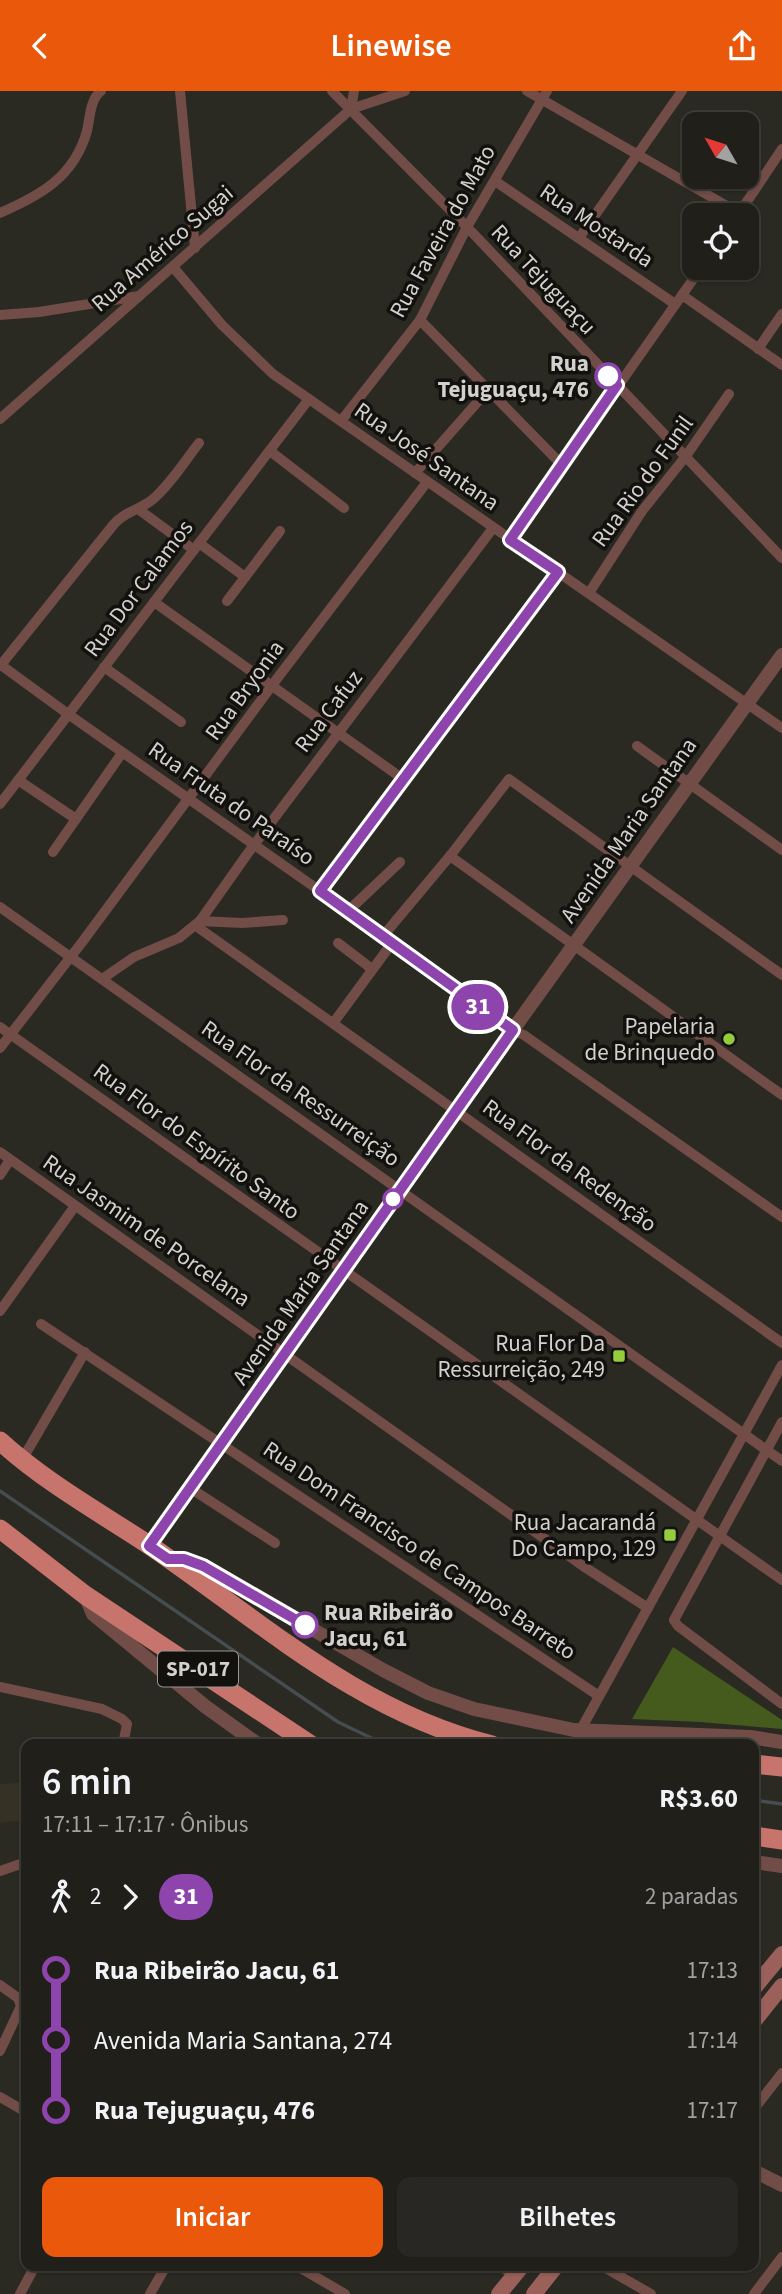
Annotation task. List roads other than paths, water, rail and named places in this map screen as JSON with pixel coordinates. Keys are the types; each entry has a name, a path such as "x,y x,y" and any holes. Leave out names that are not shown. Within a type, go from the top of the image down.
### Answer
{"highway":[{"path":"0,1441 22,1460 322,1668 367,1696 411,1718 471,1739"},
{"name":"SP-017","path":"0,1529 85,1595 302,1739"},
{"path":"759,1765 782,1767"},
{"path":"759,1837 782,1840"}],"main road":[{"path":"759,1971 782,1944"},
{"path":"759,1982 782,1954"},
{"path":"759,2012 782,1986"},
{"path":"499,2294 518,2271"},
{"path":"534,2294 552,2271"}],"street":[{"path":"0,213 23,203 64,176 76,158 94,101 101,91"},
{"path":"180,91 195,248"},
{"name":"Rua Tejuguaçu","path":"332,91 467,227 782,558"},
{"path":"354,91 351,109 405,91"},
{"path":"527,91 545,95 636,156 719,203"},
{"path":"579,238 682,91"},
{"name":"Rua Faveira do Mato","path":"341,421 420,320 467,227 545,95"},
{"name":"Rua Américo Sugai","path":"0,419 351,109"},
{"path":"745,203 782,149"},
{"name":"Rua Mostarda","path":"495,181 579,238 782,365"},
{"name":"Rua José Santana","path":"173,267 222,325 257,360 427,482 782,728"},
{"path":"510,540 692,280"},
{"path":"0,315 38,312 139,296"},
{"path":"758,349 782,314"},
{"path":"420,320 562,465"},
{"path":"415,473 489,389"},
{"name":"Rua Rio do Funil","path":"589,593 642,511 686,456 729,394"},
{"name":"Rua Dor Calamos","path":"0,804 309,399"},
{"path":"1,666 120,516 150,502 198,443"},
{"path":"270,451 344,508"},
{"name":"Rua Bryonia","path":"0,1048 427,482"},
{"path":"138,509 245,577"},
{"name":"Rua Cafuz","path":"198,924 254,845 493,528"},
{"path":"227,601 280,531"},
{"path":"320,891 558,572"},
{"path":"154,602 403,779"},
{"name":"Avenida Maria Santana","path":"149,1546 513,1030 782,655"},
{"name":"Rua Fruta do Paraíso","path":"1,666 513,1030 524,1035 782,1217"},
{"path":"104,667 181,722"},
{"path":"636,746 782,850"},
{"path":"53,852 122,753"},
{"path":"334,1023 372,969 387,940 509,779 782,975"},
{"path":"18,780 76,819"},
{"path":"450,856 782,1095"},
{"path":"348,911 400,862"},
{"name":"Rua Flor da Ressurreição","path":"0,907 782,1461"},
{"path":"102,979 134,957 179,938 198,924 283,920"},
{"name":"Rua Flor da Redenção","path":"198,924 782,1343"},
{"path":"338,943 372,969"},
{"name":"Rua Flor do Espírito Santo","path":"0,1027 782,1580"},
{"name":"Rua Jasmim de Porcelana","path":"0,1152 583,1566 648,1608"},
{"path":"0,1175 10,1160"},
{"path":"0,1311 75,1206"},
{"name":"Rua Dom Francisco de Campos Barreto","path":"41,1324 599,1696"},
{"path":"22,1460 85,1352"},
{"path":"580,1731 782,1365"},
{"path":"782,1422 675,1617 675,1623 782,1704"},
{"path":"190,1488 275,1543"},
{"path":"168,1559 184,1559 203,1566 383,1670 428,1693 474,1709 580,1731 750,1737 782,1742"},
{"path":"85,1595 93,1614 250,1739"},
{"path":"0,1687 102,1709 127,1724 124,1739"},
{"path":"759,1863 782,1866"},
{"path":"0,1871 21,1864"},
{"path":"0,1985 18,1998 21,2004"},
{"path":"0,2050 21,2008"},
{"path":"759,2103 782,2073"},
{"path":"0,2097 21,2108"},
{"path":"759,2174 782,2185"},
{"path":"754,2294 782,2257"},
{"path":"20,2294 32,2271"},
{"path":"150,2294 163,2271"},
{"path":"306,2271 345,2294"},
{"path":"612,2271 651,2294"}],"waterway":[{"path":"0,1491 338,1722 373,1739"},
{"path":"759,1801 782,1804"}],"place":[{"name":"Rua Tejuguaçu, 476","path":"608,376"},
{"name":"Papelaria de Brinquedo","path":"729,1039"},
{"name":"Rua Flor Da Ressurreição, 249","path":"619,1356"},
{"name":"Rua Jacarandá Do Campo, 129","path":"670,1535"},
{"name":"Rua Ribeirão Jacu, 61","path":"305,1625"}]}
